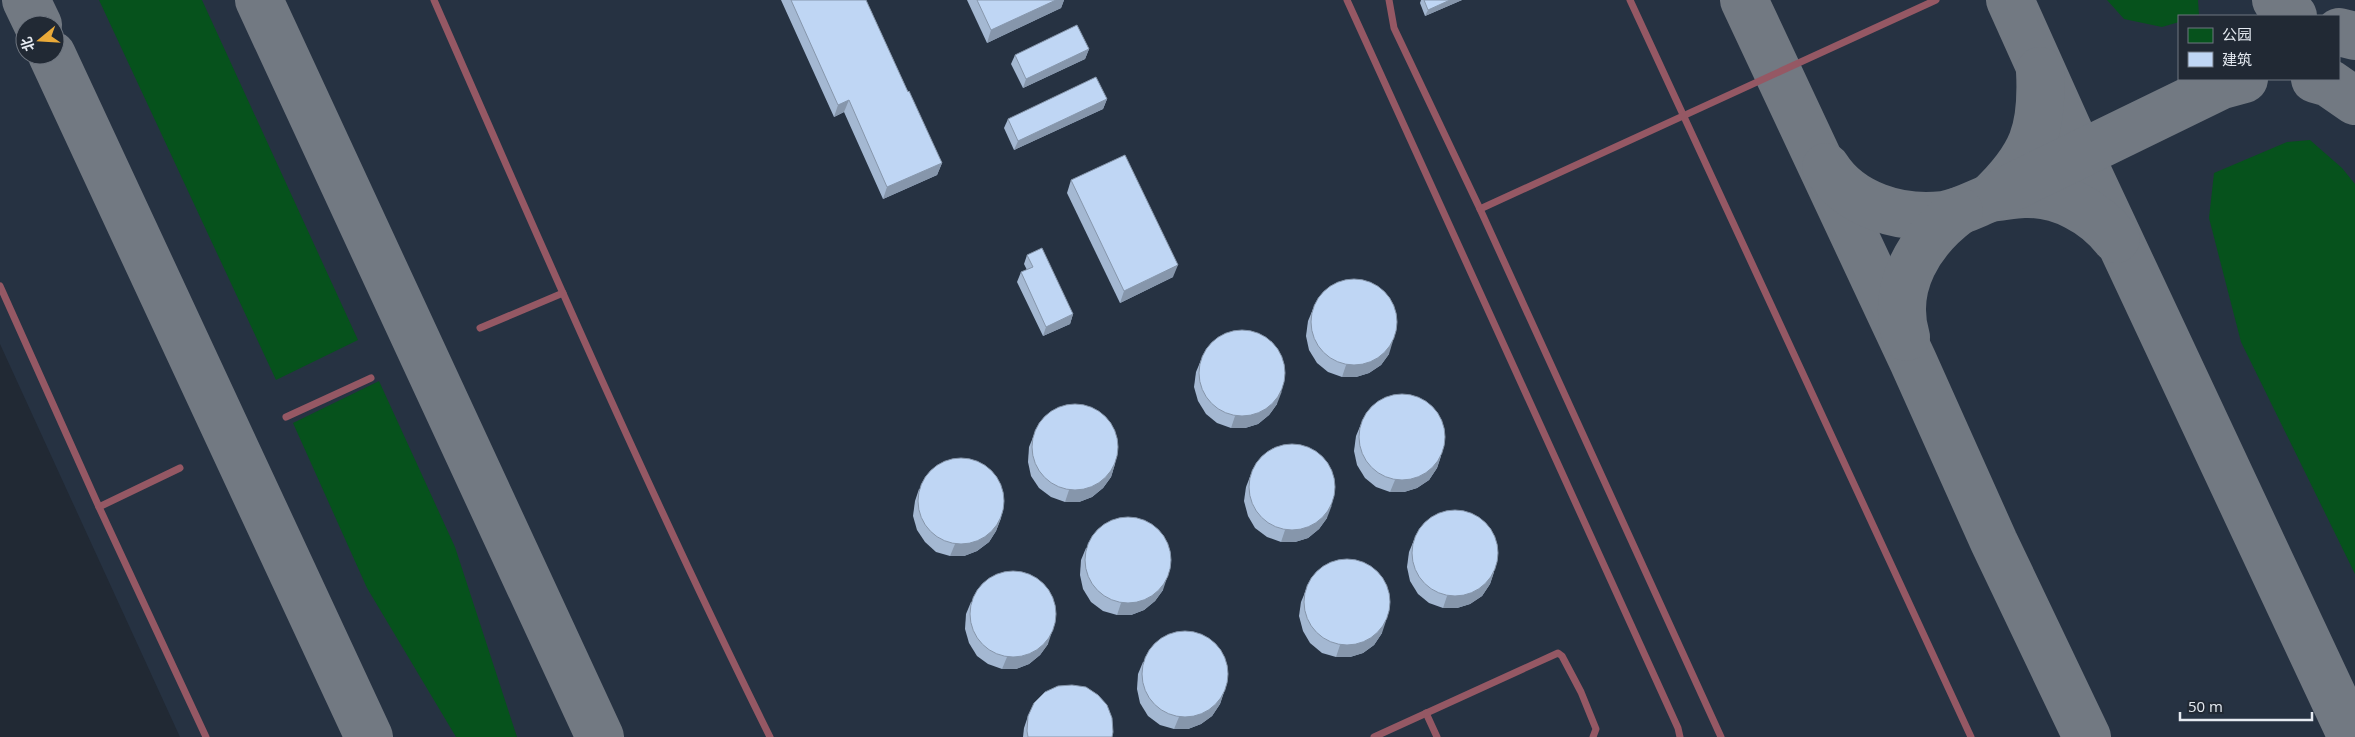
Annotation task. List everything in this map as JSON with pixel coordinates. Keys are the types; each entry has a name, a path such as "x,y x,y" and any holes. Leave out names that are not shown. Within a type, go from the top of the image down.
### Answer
{"lane":[{"path":"434,0 563,293 716,628 770,737"},
{"path":"1347,0 1674,719 1680,737"},
{"path":"1389,0 1394,28 1480,209 1722,737"},
{"path":"1630,0 1971,737"},
{"path":"1480,209 1936,0"},
{"path":"0,286 99,507 206,737"},
{"path":"480,328 563,293"},
{"path":"286,417 371,378"},
{"path":"99,507 180,468"},
{"path":"1374,737 1558,653 1562,656 1581,692 1596,729 1596,736 1593,737"},
{"path":"1426,713 1437,737"}],"shaded area":[{"path":"0,0 2355,0 2355,737 180,737 0,344"}],"green space":[{"path":"99,0 202,0 358,340 276,380"},
{"path":"2107,0 2198,0 2199,15 2178,15 2178,22 2162,27 2124,19"},
{"path":"2310,140 2342,168 2355,184 2355,574 2241,342 2209,218 2214,173 2287,142"},
{"path":"379,381 455,547 517,737 456,737 367,588 293,423"}],"building":[{"path":"791,0 866,0 942,163 887,187 849,100 838,105"},
{"path":"977,0 1056,0 991,30"},
{"path":"1424,0 1450,0 1428,10"},
{"path":"1077,25 1089,49 1026,79 1015,55"},
{"path":"1096,77 1107,99 1018,141 1008,119"},
{"path":"1125,155 1178,265 1124,291 1071,180"},
{"path":"1042,248 1073,314 1046,327 1021,272 1033,267 1027,255"},
{"path":"1354,279 1370,282 1378,286 1390,298 1394,306 1397,322 1394,338 1390,346 1378,358 1370,362 1354,365 1338,362 1330,358 1318,346 1314,338 1311,322 1314,306 1318,298 1330,286 1338,282"},
{"path":"1242,330 1258,333 1266,337 1278,349 1282,357 1285,373 1282,389 1278,397 1266,409 1258,413 1242,416 1226,413 1218,409 1206,397 1202,389 1199,373 1202,357 1206,349 1218,337 1226,333"},
{"path":"1402,394 1418,397 1426,401 1438,413 1442,421 1445,437 1442,453 1438,461 1426,473 1418,477 1402,480 1386,477 1378,473 1366,461 1362,453 1359,437 1362,421 1366,413 1378,401 1386,397"},
{"path":"1075,404 1091,407 1099,411 1111,423 1115,431 1118,447 1115,463 1111,471 1099,483 1091,487 1075,490 1059,487 1051,483 1039,471 1035,463 1032,447 1035,431 1039,423 1051,411 1059,407"},
{"path":"1292,444 1308,447 1316,451 1328,463 1332,471 1335,487 1332,503 1328,511 1316,523 1308,527 1292,530 1276,527 1268,523 1256,511 1252,503 1249,487 1252,471 1256,463 1268,451 1276,447"},
{"path":"961,458 977,461 985,465 997,477 1001,485 1004,501 1001,517 997,525 985,537 977,541 961,544 945,541 937,537 925,525 921,517 918,501 921,485 925,477 937,465 945,461"},
{"path":"1455,510 1471,513 1479,517 1491,529 1495,537 1498,553 1495,569 1491,577 1479,589 1471,593 1455,596 1439,593 1431,589 1419,577 1415,569 1412,553 1415,537 1419,529 1431,517 1439,513"},
{"path":"1128,517 1144,520 1152,524 1164,536 1168,544 1171,560 1168,576 1164,584 1152,596 1144,600 1128,603 1112,600 1104,596 1092,584 1088,576 1085,560 1088,544 1092,536 1104,524 1112,520"},
{"path":"1347,559 1363,562 1371,566 1383,578 1387,586 1390,602 1387,618 1383,626 1371,638 1363,642 1347,645 1331,642 1323,638 1311,626 1307,618 1304,602 1307,586 1311,578 1323,566 1331,562"},
{"path":"1013,571 1029,574 1037,578 1049,590 1053,598 1056,614 1053,630 1049,638 1037,650 1029,654 1013,657 997,654 989,650 977,638 973,630 970,614 973,598 977,590 989,578 997,574"},
{"path":"1185,631 1201,634 1209,638 1221,650 1225,658 1228,674 1225,690 1221,698 1209,710 1201,714 1185,717 1169,714 1161,710 1149,698 1145,690 1142,674 1145,658 1149,650 1161,638 1169,634"},
{"path":"1058,686 1086,687 1098,695 1107,705 1112,718 1112,737 1028,737 1028,716 1034,703 1045,692"}],"taxiway":[{"path":"26,0 33,15"},
{"path":"259,0 600,737"},
{"path":"1744,0 1913,361 1994,542 2087,737"},
{"path":"2010,0 2080,156 2352,737"},
{"path":"2276,0 2292,15"},
{"path":"2340,32 2355,36"},
{"path":"57,65 369,737"},
{"path":"2040,71 2040,110 2032,141 2026,155 2016,169 1990,198 2025,194 2051,197 2064,201 2098,220 2116,239"},
{"path":"1826,167 1848,191 1877,207 1910,215 1949,214 1990,198 2222,85 2240,80"},
{"path":"2318,80 2329,83 2355,101"},
{"path":"1906,337 1902,318 1902,300 1912,266 1932,236 1959,211"}]}
